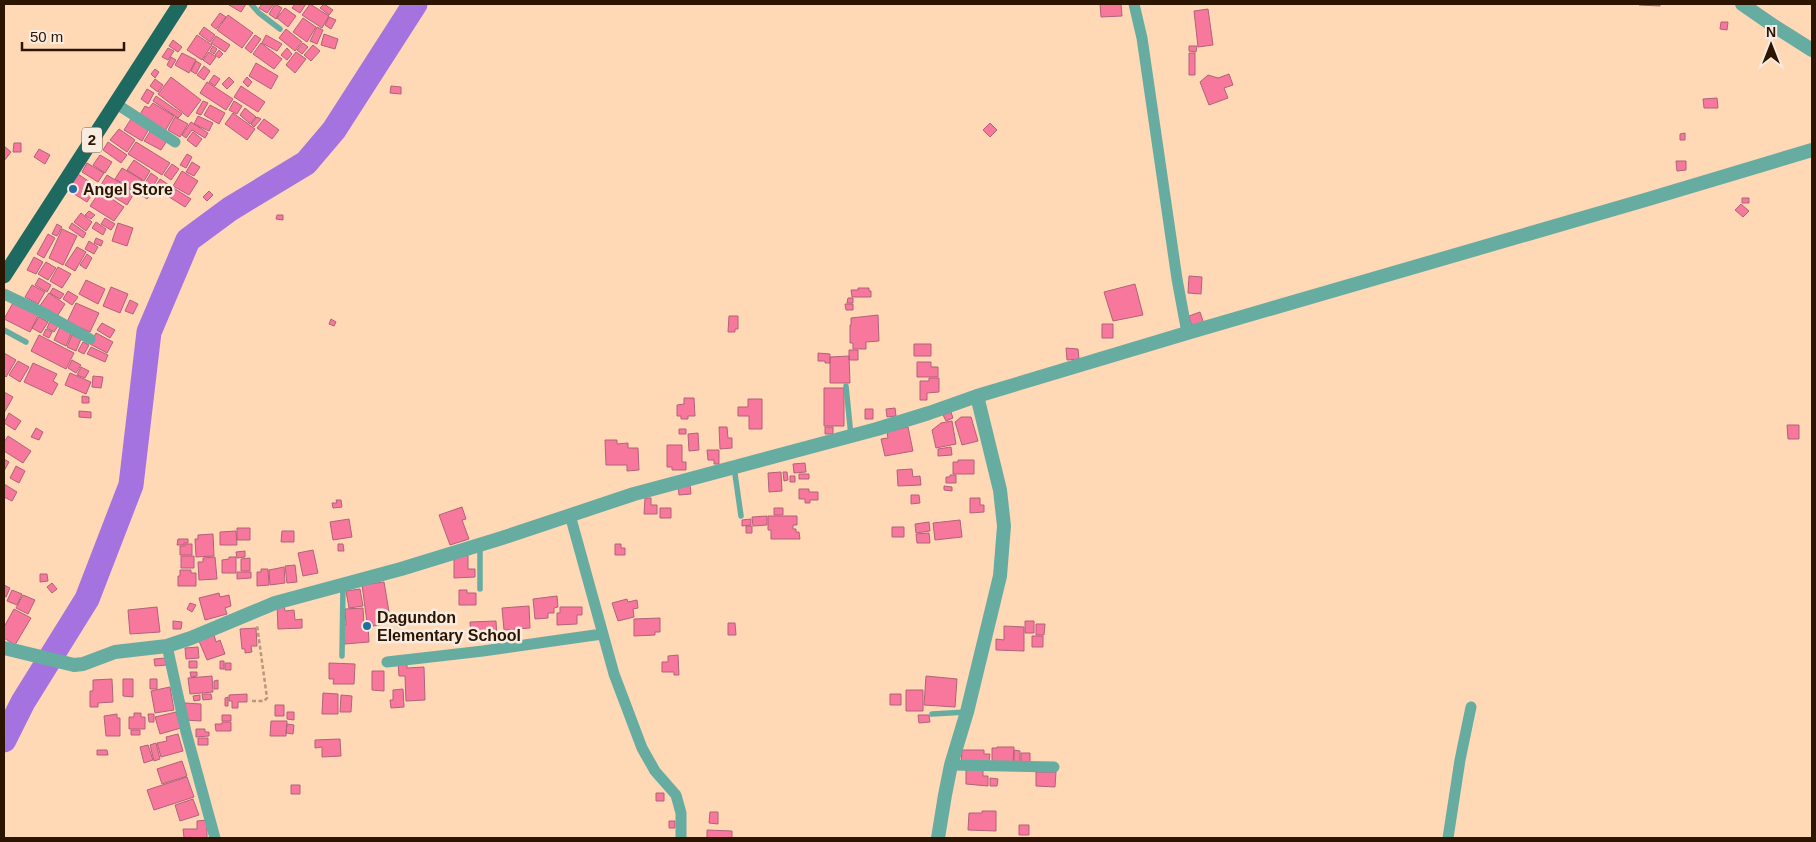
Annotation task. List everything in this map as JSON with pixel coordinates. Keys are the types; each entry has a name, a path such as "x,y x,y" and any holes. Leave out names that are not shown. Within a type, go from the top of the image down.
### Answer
{"highway":[{"name":"2","path":"4,276 176,5"}],"street":[{"path":"1134,4 1142,38 1172,250 1187,332"},
{"path":"1742,4 1812,50"},
{"path":"115,103 174,142"},
{"path":"8,649 74,665 83,664 115,652 167,646 275,603 401,569 634,494 852,436 1187,332 1812,150"},
{"path":"4,294 44,313 90,339"},
{"path":"938,838 944,794 967,712 1000,576 1004,526 1000,490 977,396"},
{"path":"570,515 614,674 642,748 654,772 676,795 681,813 681,838"},
{"path":"388,662 602,634"},
{"path":"167,646 188,741 215,838"},
{"path":"1448,838 1460,760 1471,707"},
{"path":"951,765 1054,767"}],"lane":[{"path":"251,4 280,28"},
{"path":"4,330 26,342"},
{"path":"846,386 852,436"},
{"path":"734,467 741,516"},
{"path":"480,545 480,589"},
{"path":"342,656 344,583"},
{"path":"932,714 967,712"}],"path":[{"path":"252,701 264,701 267,698 256,611"}],"building":[{"path":"230,4 246,4 241,12"},
{"path":"262,4 273,5 267,13 259,8"},
{"path":"275,4 282,8 276,19 269,14"},
{"path":"295,4 306,4 300,13 292,8"},
{"path":"310,4 329,16 322,28 302,15"},
{"path":"324,4 333,10 329,15 320,8"},
{"path":"1100,4 1121,4 1122,16 1101,17"},
{"path":"1660,4 1660,6 1639,5"},
{"path":"285,8 296,16 288,27 277,18"},
{"path":"1208,9 1213,45 1198,47 1194,11"},
{"path":"220,13 226,17 216,29 211,25"},
{"path":"228,15 253,33 242,48 217,30"},
{"path":"329,17 336,20 331,29 325,25"},
{"path":"303,18 316,27 307,42 293,32"},
{"path":"1721,22 1728,22 1727,30 1720,29"},
{"path":"204,27 215,35 210,42 199,34"},
{"path":"317,27 323,30 317,44 310,41"},
{"path":"286,29 302,42 295,51 279,38"},
{"path":"324,34 338,39 335,49 321,45"},
{"path":"197,35 212,45 202,60 187,50"},
{"path":"255,35 261,39 251,53 245,48"},
{"path":"266,35 282,44 277,51 262,43"},
{"path":"216,36 230,45 225,52 211,43"},
{"path":"173,40 182,47 178,52 169,46"},
{"path":"261,43 282,59 274,69 253,54"},
{"path":"303,43 308,47 302,54 297,50"},
{"path":"313,45 320,51 311,61 304,55"},
{"path":"213,46 217,49 214,54 210,51"},
{"path":"1189,46 1197,46 1196,52 1189,51"},
{"path":"168,48 174,51 168,60 162,57"},
{"path":"287,48 292,54 287,60 281,55"},
{"path":"219,50 223,54 219,58 215,55"},
{"path":"209,52 216,57 210,65 203,60"},
{"path":"296,52 306,59 295,73 286,65"},
{"path":"182,53 196,60 189,73 175,65"},
{"path":"1189,53 1195,53 1195,75 1189,75"},
{"path":"171,57 176,60 171,68 167,65"},
{"path":"196,61 201,64 196,74 191,71"},
{"path":"256,63 278,76 271,89 249,76"},
{"path":"204,66 210,71 204,80 197,75"},
{"path":"155,69 159,72 155,78 151,74"},
{"path":"1229,74 1233,85 1224,88 1228,98 1209,105 1200,82 1208,75 1218,78"},
{"path":"214,75 220,79 215,86 209,82"},
{"path":"171,77 201,100 188,117 158,94"},
{"path":"229,77 234,82 227,89 222,84"},
{"path":"247,77 252,82 248,87 243,82"},
{"path":"155,79 163,85 158,92 150,86"},
{"path":"207,82 233,99 226,110 200,93"},
{"path":"241,86 265,102 258,112 234,97"},
{"path":"391,86 401,87 401,94 390,93"},
{"path":"147,89 154,93 148,104 141,99"},
{"path":"156,96 182,114 178,118 153,101"},
{"path":"1717,98 1718,108 1704,108 1703,99"},
{"path":"203,101 208,103 201,115 196,113"},
{"path":"234,101 242,106 237,114 229,110"},
{"path":"153,103 174,116 165,131 139,116 145,106 149,108"},
{"path":"210,105 225,113 219,124 204,115"},
{"path":"245,108 256,117 250,124 240,115"},
{"path":"233,113 255,129 247,140 225,124"},
{"path":"198,116 213,123 209,131 194,124"},
{"path":"175,117 188,124 180,137 168,130"},
{"path":"257,117 261,119 254,127 251,124"},
{"path":"131,119 149,129 142,141 124,130"},
{"path":"264,119 279,130 272,139 257,128"},
{"path":"191,122 208,133 205,138 192,130 186,138 182,135"},
{"path":"990,123 997,130 990,137 983,130"},
{"path":"119,129 135,140 127,152 110,140"},
{"path":"151,130 168,139 161,150 144,141"},
{"path":"193,132 202,139 196,147 187,140"},
{"path":"1685,133 1685,140 1680,140 1680,134"},
{"path":"108,142 127,155 121,163 103,150"},
{"path":"136,142 170,163 162,175 128,154"},
{"path":"14,143 21,143 21,152 13,152"},
{"path":"4,146 11,152 4,161"},
{"path":"39,149 50,155 45,164 34,157"},
{"path":"187,154 192,157 186,168 180,165"},
{"path":"100,155 112,162 105,173 93,165"},
{"path":"134,160 150,171 144,181 127,170"},
{"path":"1676,161 1686,161 1686,170 1677,171"},
{"path":"192,162 200,167 194,176 186,172"},
{"path":"87,163 104,173 98,182 82,172"},
{"path":"172,164 179,169 171,180 164,175"},
{"path":"122,168 142,180 136,191 115,179"},
{"path":"182,171 198,181 189,195 173,186"},
{"path":"151,173 158,178 152,188 145,183"},
{"path":"78,174 97,187 87,202 68,190"},
{"path":"107,175 135,192 127,205 99,188"},
{"path":"160,179 169,185 163,194 154,189"},
{"path":"141,187 151,193 147,199 138,193"},
{"path":"172,187 191,199 185,207 166,195"},
{"path":"100,191 124,207 114,221 90,206"},
{"path":"209,191 213,195 207,201 203,197"},
{"path":"1742,198 1749,198 1749,203 1742,203"},
{"path":"1741,204 1749,211 1743,217 1735,210"},
{"path":"89,211 95,215 91,219 85,215"},
{"path":"81,213 92,222 86,231 74,222"},
{"path":"277,215 283,215 283,220 276,219"},
{"path":"105,218 115,224 111,230 101,224"},
{"path":"96,222 106,229 103,235 92,228"},
{"path":"72,223 86,233 83,238 69,228"},
{"path":"118,223 133,228 127,246 112,241"},
{"path":"57,224 62,227 57,236 52,234"},
{"path":"62,229 77,236 63,265 49,258"},
{"path":"48,234 55,238 44,258 37,254"},
{"path":"96,238 103,241 101,246 94,243"},
{"path":"89,241 98,247 94,254 85,249"},
{"path":"77,247 86,252 75,271 65,265"},
{"path":"87,254 92,258 86,269 80,265"},
{"path":"34,257 43,262 36,274 27,270"},
{"path":"46,262 56,268 48,280 38,274"},
{"path":"58,267 71,274 62,288 50,281"},
{"path":"1189,276 1202,277 1201,294 1188,293"},
{"path":"39,278 51,285 47,292 35,285"},
{"path":"86,280 105,289 98,304 79,294"},
{"path":"1135,284 1143,315 1113,321 1104,292"},
{"path":"32,285 45,292 38,304 25,297"},
{"path":"111,287 128,294 120,313 103,306"},
{"path":"53,288 64,294 60,299 50,293"},
{"path":"858,288 869,288 871,297 852,297 851,290 858,290"},
{"path":"68,291 78,297 72,305 63,299"},
{"path":"49,293 65,304 56,318 39,307"},
{"path":"848,298 853,298 853,303 847,303"},
{"path":"130,300 138,304 133,314 125,311"},
{"path":"14,301 39,314 30,332 4,319"},
{"path":"76,303 99,313 90,332 67,322"},
{"path":"845,304 853,304 853,310 846,310"},
{"path":"1200,312 1204,324 1192,327 1189,316"},
{"path":"878,315 879,341 866,342 866,349 853,349 853,343 850,343 851,318"},
{"path":"729,316 738,316 738,329 735,329 735,332 728,332"},
{"path":"39,317 48,322 41,333 32,328"},
{"path":"331,319 336,322 334,326 329,324"},
{"path":"50,321 58,326 54,332 47,328"},
{"path":"102,323 115,330 110,338 97,330"},
{"path":"1102,324 1113,324 1113,338 1102,338"},
{"path":"60,327 72,332 66,346 54,340"},
{"path":"46,329 52,332 49,338 43,335"},
{"path":"96,333 113,342 107,353 90,344"},
{"path":"39,335 74,353 66,369 31,351"},
{"path":"72,335 81,339 76,351 67,347"},
{"path":"83,342 89,345 84,354 78,351"},
{"path":"914,344 931,344 931,356 914,356"},
{"path":"91,347 108,355 105,362 87,354"},
{"path":"1066,348 1078,349 1079,359 1067,360"},
{"path":"849,350 858,350 858,360 849,360"},
{"path":"4,353 16,360 6,377 4,375"},
{"path":"818,353 830,354 830,363 818,361"},
{"path":"849,356 850,383 830,383 830,357"},
{"path":"72,360 81,365 76,373 68,368"},
{"path":"18,361 29,367 20,382 9,375"},
{"path":"917,362 931,362 931,367 938,367 938,377 917,377"},
{"path":"33,363 57,374 53,381 58,384 52,395 24,382"},
{"path":"81,367 89,371 85,378 77,375"},
{"path":"70,373 91,382 86,394 65,385"},
{"path":"93,376 103,377 101,388 92,387"},
{"path":"929,378 939,378 939,392 927,393 927,400 920,400 920,381 929,381"},
{"path":"824,388 844,388 844,426 824,426"},
{"path":"4,392 13,397 4,413"},
{"path":"82,396 89,397 89,403 82,403"},
{"path":"684,398 694,398 695,416 688,416 688,419 681,419 681,416 677,416 677,405 684,404"},
{"path":"748,399 762,399 762,429 749,429 749,416 738,416 738,407 748,407"},
{"path":"895,408 896,416 887,417 886,409"},
{"path":"865,409 873,409 873,419 865,419"},
{"path":"79,411 91,412 91,418 79,417"},
{"path":"951,412 953,418 946,421 943,415"},
{"path":"9,413 21,421 15,430 4,423"},
{"path":"961,417 971,417 978,441 962,445 955,422"},
{"path":"952,421 956,444 936,448 932,430 941,423"},
{"path":"1787,425 1799,425 1799,439 1788,439"},
{"path":"719,427 727,427 728,438 732,438 732,448 720,449"},
{"path":"825,427 833,427 833,434 825,434"},
{"path":"908,427 913,451 885,456 881,439 888,438 887,432"},
{"path":"36,428 43,432 39,440 31,437"},
{"path":"679,429 686,429 686,434 679,434"},
{"path":"698,433 699,450 689,451 688,434"},
{"path":"8,436 31,451 23,463 4,451 4,442"},
{"path":"605,440 617,440 617,444 628,443 628,448 638,448 639,470 627,471 627,465 606,465"},
{"path":"667,445 682,445 682,462 686,462 686,470 672,470 672,467 667,467"},
{"path":"951,447 952,455 938,456 938,449"},
{"path":"707,450 719,450 719,464 714,464 714,460 708,460"},
{"path":"4,459 9,462 4,471"},
{"path":"958,460 974,460 974,474 953,474 953,462 958,462"},
{"path":"805,463 806,472 794,473 793,464"},
{"path":"16,466 25,471 19,483 10,478"},
{"path":"912,469 913,477 920,476 921,485 898,486 897,470"},
{"path":"781,472 782,491 769,492 768,473"},
{"path":"783,472 787,472 788,480 784,481"},
{"path":"799,474 809,474 809,479 799,479"},
{"path":"950,475 956,475 956,483 946,483 946,477 950,477"},
{"path":"790,476 795,476 795,482 790,482"},
{"path":"4,484 17,492 12,501 4,497"},
{"path":"690,484 691,494 679,495 678,485"},
{"path":"944,486 952,487 952,491 944,490"},
{"path":"799,489 809,489 809,492 818,492 818,500 810,500 810,503 805,503 805,499 799,499"},
{"path":"911,495 919,495 920,503 911,504"},
{"path":"645,498 651,498 651,505 657,505 657,514 644,514"},
{"path":"970,498 980,498 980,505 984,505 984,512 970,513"},
{"path":"336,500 341,500 342,507 333,508 332,503 337,503"},
{"path":"462,507 466,519 462,520 469,539 450,545 439,515"},
{"path":"660,508 671,508 671,518 660,518"},
{"path":"774,508 783,508 783,515 774,515"},
{"path":"767,516 767,525 753,526 752,517"},
{"path":"768,516 797,516 797,525 793,525 793,529 799,532 800,539 771,539 771,530 768,530"},
{"path":"349,519 352,537 333,540 330,522"},
{"path":"751,519 751,525 742,526 742,520"},
{"path":"960,520 962,537 935,540 933,523"},
{"path":"929,522 930,531 916,533 915,524"},
{"path":"746,526 752,526 752,533 746,533"},
{"path":"892,527 904,527 904,537 892,537"},
{"path":"237,528 250,528 250,540 237,540"},
{"path":"236,531 237,545 220,545 220,532"},
{"path":"282,531 294,531 294,542 281,542"},
{"path":"929,533 930,543 917,543 916,534"},
{"path":"213,534 214,556 196,557 195,539 198,539 198,535"},
{"path":"178,539 188,539 188,543 177,545"},
{"path":"185,544 192,544 192,555 180,555 180,546 185,546"},
{"path":"338,544 343,544 344,551 338,551"},
{"path":"615,544 621,544 621,548 625,548 625,555 615,555"},
{"path":"313,550 318,573 303,576 298,553"},
{"path":"245,551 245,557 237,558 236,552"},
{"path":"454,555 468,555 468,569 475,569 475,577 454,578"},
{"path":"181,556 194,556 194,568 181,568"},
{"path":"215,557 217,579 199,580 198,562 203,562 203,558"},
{"path":"229,557 236,557 236,573 222,573 222,560 229,559"},
{"path":"250,558 250,571 241,571 241,559"},
{"path":"295,565 297,582 287,583 285,566"},
{"path":"284,567 285,583 270,585 269,570"},
{"path":"261,569 268,569 269,585 257,586 257,572 261,572"},
{"path":"180,570 191,570 191,573 196,573 196,586 178,586"},
{"path":"237,572 251,572 251,578 237,579"},
{"path":"40,574 47,574 48,581 40,582"},
{"path":"384,582 390,618 384,619 385,624 373,626 372,622 367,622 362,585"},
{"path":"52,583 57,589 52,593 47,587"},
{"path":"4,585 10,588 6,597 4,596"},
{"path":"360,589 363,606 349,608 346,591"},
{"path":"12,590 22,594 17,605 7,601"},
{"path":"459,590 467,590 467,593 476,593 476,605 459,605"},
{"path":"219,593 220,597 229,595 231,606 225,608 227,614 205,620 199,598"},
{"path":"23,595 35,600 28,614 16,608"},
{"path":"557,596 558,607 554,608 554,613 548,613 548,618 535,619 533,599"},
{"path":"627,599 628,602 637,600 638,608 633,609 634,617 618,621 612,603"},
{"path":"190,603 196,605 192,612 187,609"},
{"path":"277,605 284,605 285,611 294,610 295,620 302,619 302,628 278,629"},
{"path":"529,606 530,628 504,630 502,608"},
{"path":"157,607 160,632 130,634 128,610"},
{"path":"560,607 582,607 582,615 577,615 577,624 557,625 557,613 560,613"},
{"path":"363,608 364,625 368,624 369,642 345,644 343,625 346,625 345,609"},
{"path":"14,609 31,618 15,645 4,638 4,627"},
{"path":"660,618 660,632 655,632 655,635 634,636 634,619"},
{"path":"173,621 182,622 181,629 173,629"},
{"path":"496,621 497,638 471,639 470,622"},
{"path":"1025,621 1034,621 1034,633 1025,633"},
{"path":"728,623 735,623 736,635 728,635"},
{"path":"1036,624 1045,624 1044,635 1036,635"},
{"path":"1004,626 1024,627 1024,651 996,650 996,639 1004,640"},
{"path":"256,628 257,646 251,646 252,652 245,653 245,649 242,649 240,629"},
{"path":"214,635 216,642 220,640 225,654 207,660 199,641"},
{"path":"1032,636 1043,636 1043,647 1032,647"},
{"path":"198,647 199,658 186,659 185,648"},
{"path":"678,655 679,675 674,675 674,672 662,672 662,662 668,662 668,656"},
{"path":"166,658 167,665 155,666 154,659"},
{"path":"189,661 197,661 197,668 189,668"},
{"path":"220,661 224,661 224,669 220,669"},
{"path":"225,663 231,663 231,670 225,670"},
{"path":"329,663 355,664 354,684 333,684 334,679 329,679"},
{"path":"398,663 407,663 407,668 424,667 425,700 406,701 405,676 399,676"},
{"path":"372,671 384,671 384,691 372,690"},
{"path":"190,672 197,672 197,676 191,677"},
{"path":"212,676 213,692 190,694 188,678"},
{"path":"926,676 957,679 955,707 924,705"},
{"path":"112,679 113,702 98,703 98,707 90,707 90,691 93,691 93,680"},
{"path":"123,679 133,679 133,697 123,696"},
{"path":"150,679 157,679 157,689 150,689"},
{"path":"218,680 218,689 214,689 214,681"},
{"path":"170,687 174,710 155,713 151,691"},
{"path":"403,689 404,707 391,708 390,700 393,700 393,690"},
{"path":"906,690 923,690 923,711 906,711"},
{"path":"323,693 338,694 338,714 322,714"},
{"path":"202,694 211,694 212,699 203,700"},
{"path":"247,694 247,702 238,702 238,708 232,708 232,701 229,701 229,695"},
{"path":"890,694 901,694 901,705 890,705"},
{"path":"200,695 200,700 194,701 193,696"},
{"path":"341,695 352,696 351,712 340,712"},
{"path":"228,697 228,706 225,706 225,698"},
{"path":"185,703 201,704 201,721 185,720"},
{"path":"275,705 284,705 284,716 275,716"},
{"path":"176,712 181,728 160,734 155,717"},
{"path":"287,712 294,712 294,720 287,719"},
{"path":"134,713 141,713 141,717 145,717 145,729 129,729 129,717 134,717"},
{"path":"117,714 117,718 120,718 120,736 106,736 104,716"},
{"path":"148,714 154,714 154,722 149,722"},
{"path":"222,715 231,715 231,721 222,721"},
{"path":"918,715 929,715 930,722 919,723"},
{"path":"271,721 287,721 286,736 270,736"},
{"path":"222,722 231,722 231,731 216,731 215,724 222,724"},
{"path":"287,724 294,725 293,734 286,733"},
{"path":"196,729 205,729 205,732 209,732 209,736 196,737"},
{"path":"131,730 140,730 140,735 131,735"},
{"path":"178,734 183,751 161,757 157,743 167,741 166,737"},
{"path":"198,738 208,738 208,745 198,745"},
{"path":"340,739 341,756 322,757 322,747 315,748 315,740"},
{"path":"156,743 160,759 154,761 150,745"},
{"path":"148,745 153,760 144,763 140,747"},
{"path":"1014,747 1013,763 992,763 992,748"},
{"path":"97,750 107,750 108,755 97,755"},
{"path":"962,750 984,750 984,754 990,754 989,762 961,764"},
{"path":"1014,750 1020,751 1020,764 1014,764"},
{"path":"1021,753 1030,753 1030,764 1021,764"},
{"path":"182,761 187,776 162,784 157,769"},
{"path":"966,767 983,767 983,776 988,776 988,786 966,784"},
{"path":"1036,772 1056,772 1055,787 1036,786"},
{"path":"187,777 194,797 154,810 147,790"},
{"path":"990,778 998,779 997,786 990,786"},
{"path":"291,785 300,785 300,794 291,794"},
{"path":"656,793 664,793 664,801 656,801"},
{"path":"193,799 199,815 180,821 175,805"},
{"path":"982,811 996,811 996,831 968,830 969,813 982,813"},
{"path":"710,812 718,812 718,824 709,823"},
{"path":"207,820 207,838 184,838 183,829 197,829 197,821"},
{"path":"669,821 675,821 675,828 669,828"},
{"path":"1019,825 1029,825 1029,835 1019,835"},
{"path":"707,830 732,831 732,838 707,838"}],"waterway":[{"path":"4,740 23,702 87,599 131,485 149,332 188,240 230,209 306,163 334,130 415,4"}],"place":[{"name":"Angel Store","path":"73,189"},
{"name":"Dagundon Elementary School","path":"367,626"}]}
